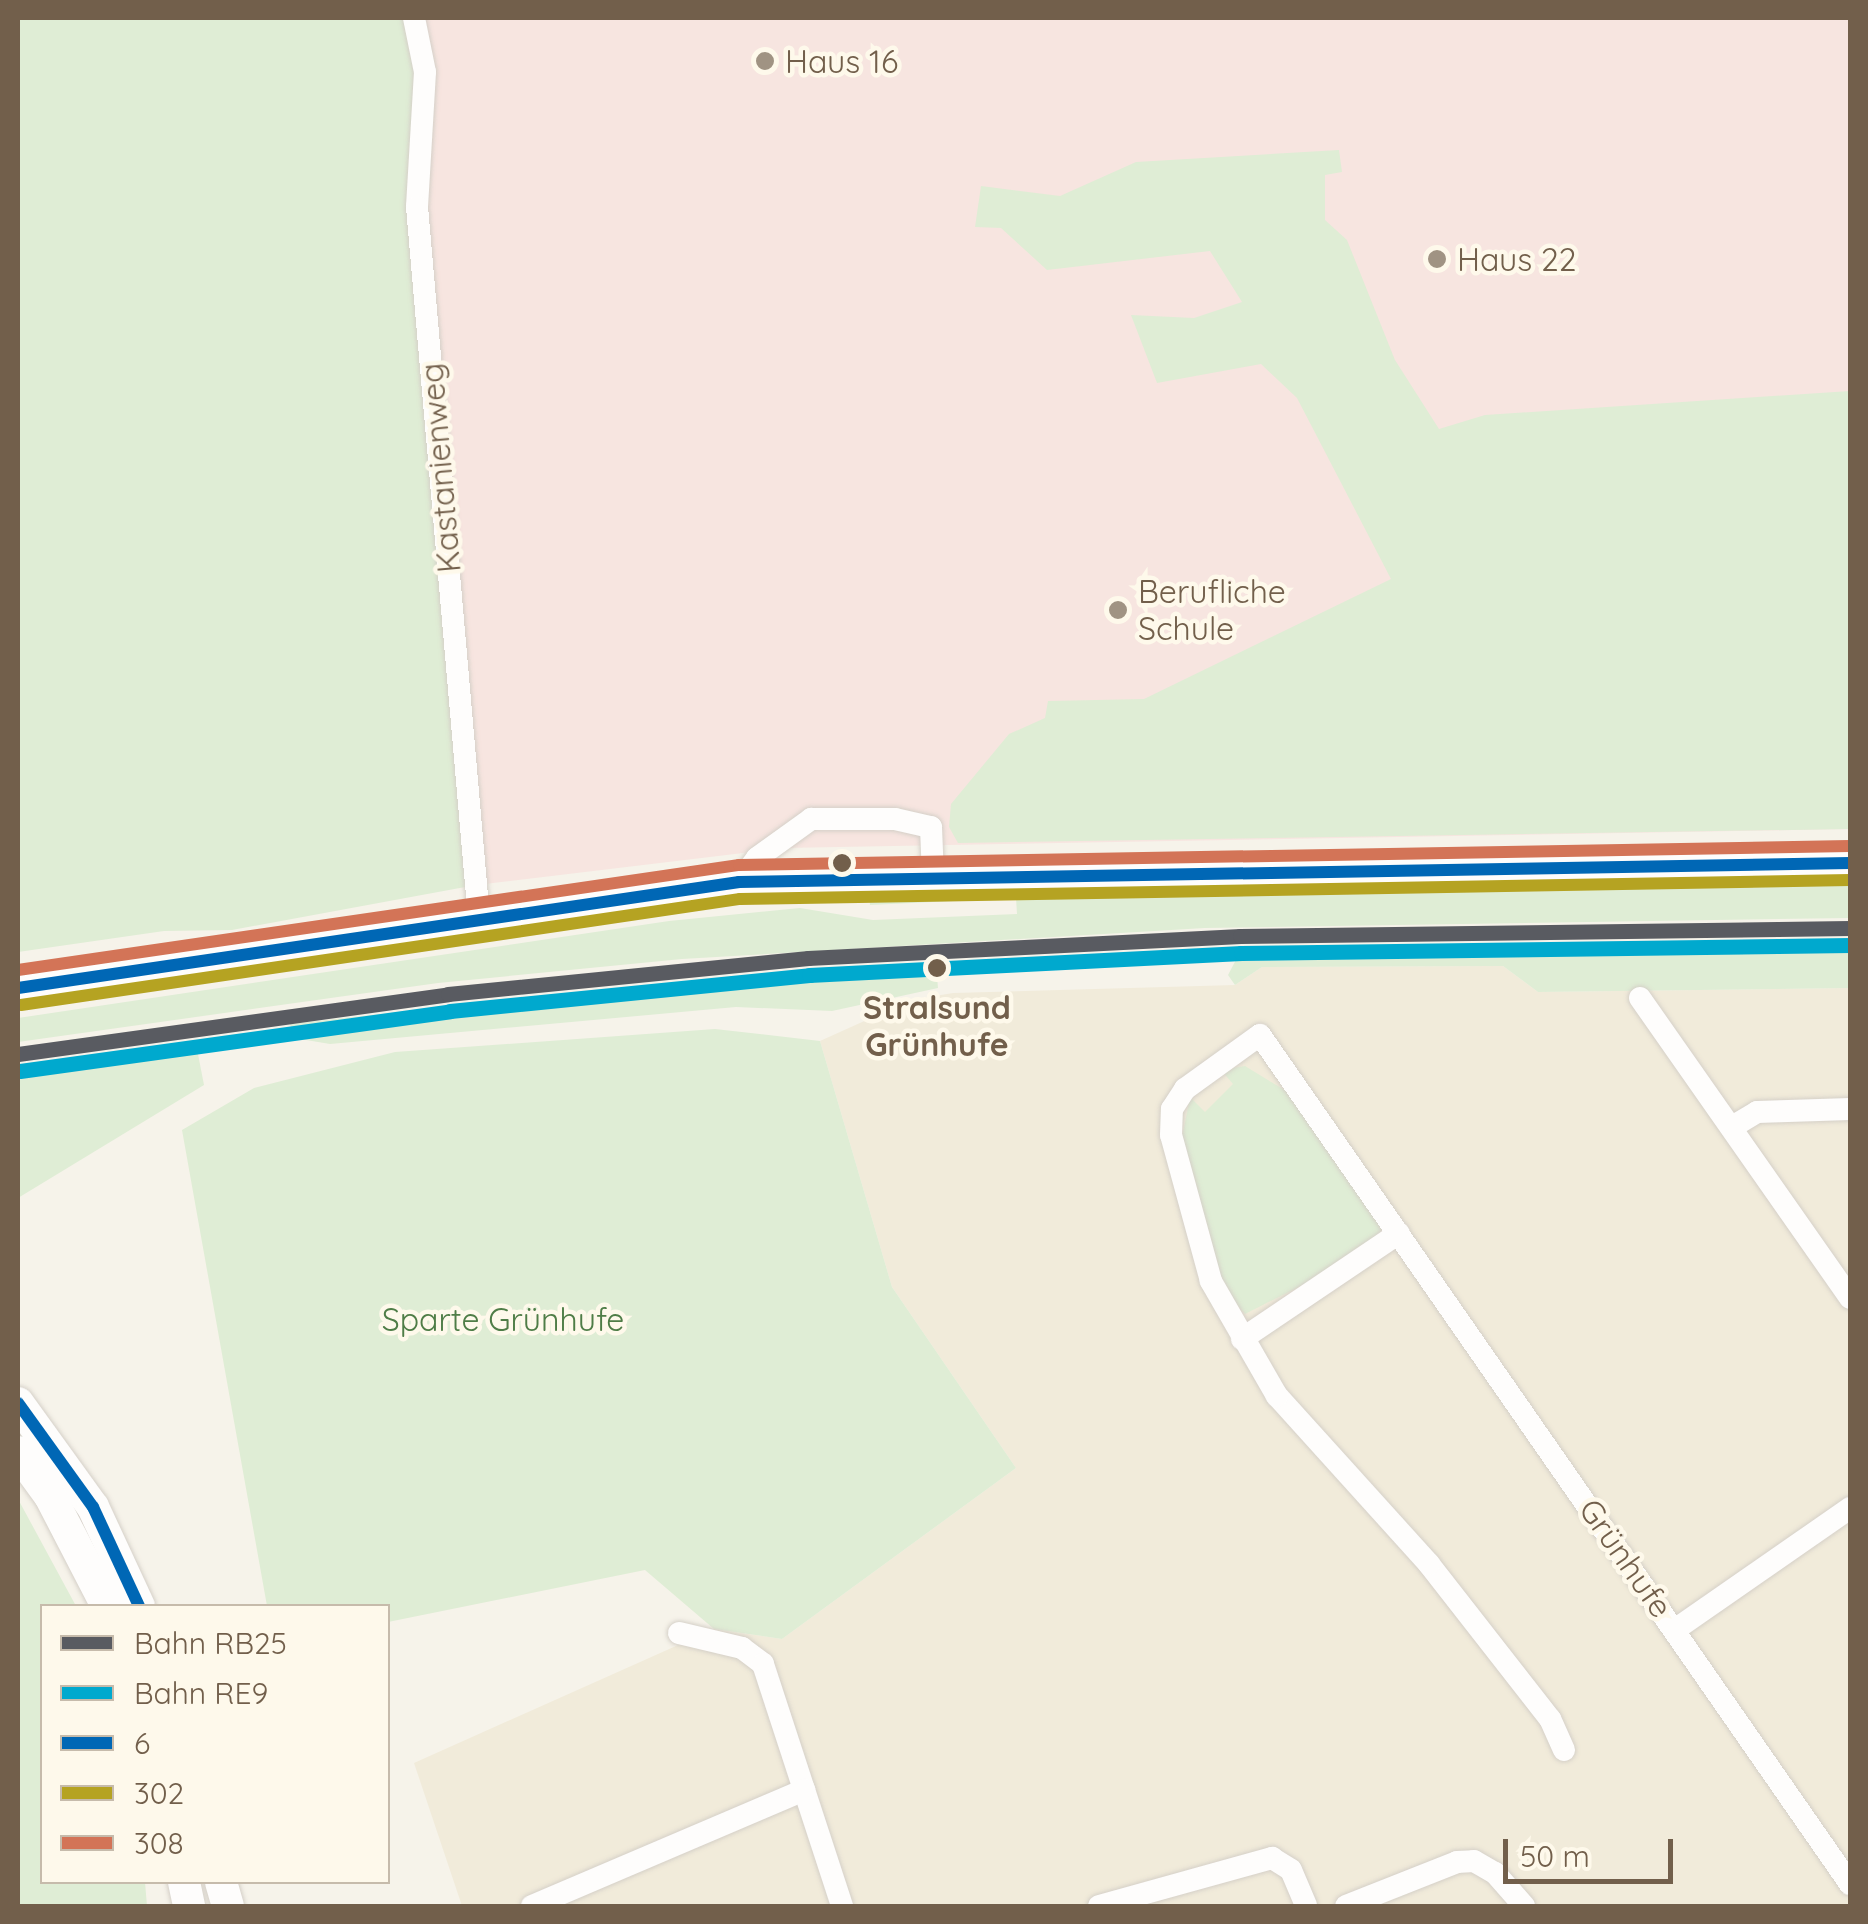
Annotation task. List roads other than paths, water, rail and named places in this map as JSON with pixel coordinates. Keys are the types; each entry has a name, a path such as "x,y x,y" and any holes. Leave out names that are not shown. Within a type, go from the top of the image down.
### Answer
{"main road":[{"path":"18,988 740,882 1850,864"},
{"path":"18,1404 93,1507 138,1604"},
{"path":"18,1452 50,1496 106,1604"}],"street":[{"name":"Kastanienweg","path":"414,18 425,72 417,207 479,918"},
{"path":"740,882 757,858 811,818 895,819 931,826 932,877"},
{"path":"1640,998 1850,1298"},
{"name":"Grünhufe","path":"1564,1750 1550,1719 1498,1650 1277,1396 1211,1281 1172,1135 1172,1109 1184,1089 1260,1035 1850,1884"},
{"path":"1732,1127 1757,1112 1850,1108"},
{"path":"1242,1339 1399,1233"},
{"path":"1676,1629 1850,1508"},
{"path":"679,1633 742,1648 763,1664 842,1906"},
{"path":"532,1906 804,1790"},
{"path":"1099,1906 1272,1858 1291,1870 1306,1906"},
{"path":"1346,1906 1457,1862 1474,1861 1495,1873 1524,1906"}],"rail line":[{"name":"RB25","path":"18,1054 448,994 808,958 1240,936 1850,928"},
{"name":"RE9","path":"20,1071 450,1011 809,975 1241,953 1850,945"}],"place":[{"name":"Haus 16","path":"765,61"},
{"name":"Haus 22","path":"1437,259"},
{"name":"Berufliche Schule","path":"1118,610"},
{"name":"Stralsund Grünhufe","path":"937,968"}],"park label":[{"name":"Sparte Grünhufe","path":"503,1319"}]}
